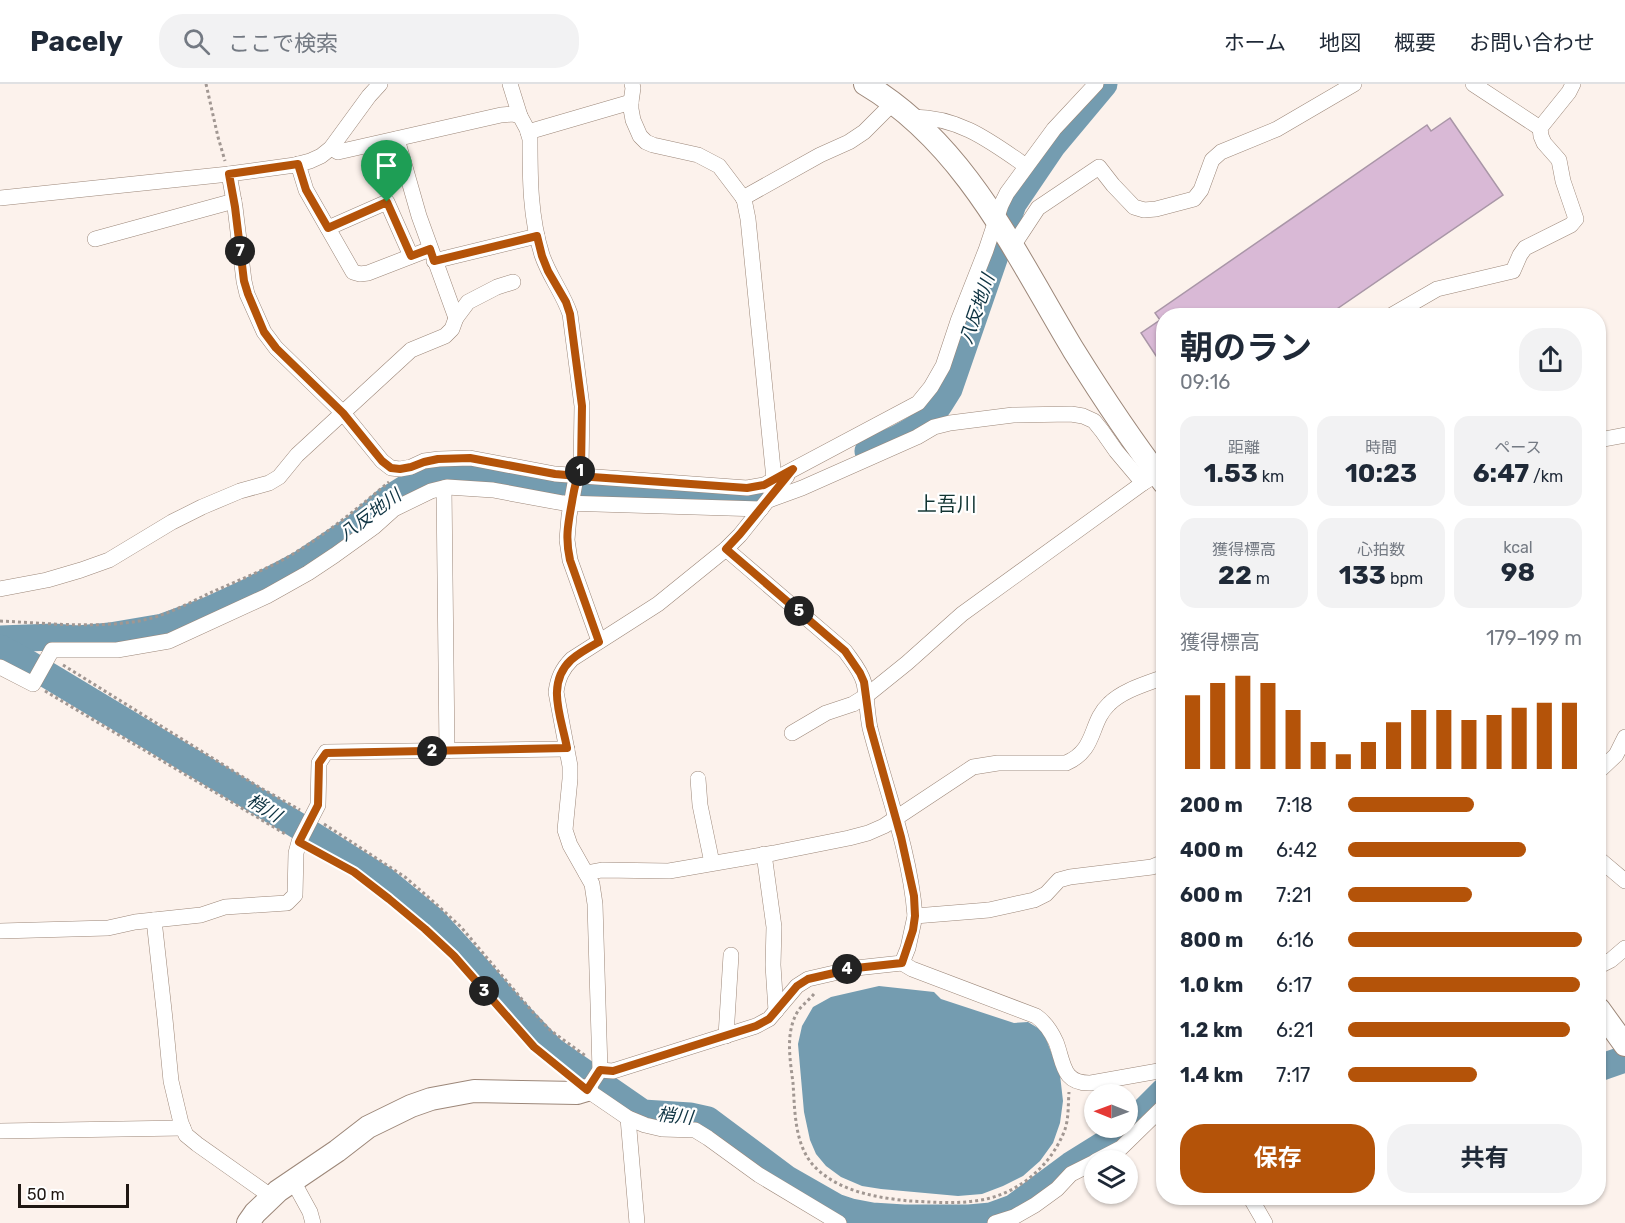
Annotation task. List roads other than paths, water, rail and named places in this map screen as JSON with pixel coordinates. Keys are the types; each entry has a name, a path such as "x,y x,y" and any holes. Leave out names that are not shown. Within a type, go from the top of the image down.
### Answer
{"street":[{"path":"0,198 229,174 298,164 321,156 331,148 379,84"},
{"path":"510,84 530,139 532,209 537,236 545,263 570,314 582,406 581,469 575,483 568,516 567,549 599,642"},
{"path":"632,84 633,120 640,136 653,145 711,160 719,166 743,198 748,219 774,479"},
{"path":"866,84 930,135 970,181 1013,246 1074,351 1156,476"},
{"path":"229,174 244,281 264,332 276,348 343,413 382,461 391,468 411,467 431,460 470,458 555,474 747,488 764,485 918,403 931,387 943,366 1007,193 1054,129 1096,84"},
{"path":"1013,246 1038,207 1100,167 1134,207 1144,210 1156,209 1194,199 1201,190 1212,160 1221,152 1277,129 1354,84"},
{"path":"1473,84 1540,128"},
{"path":"1404,308 1437,289 1513,271 1525,248 1571,225 1576,219 1563,182 1559,160 1544,143 1540,128 1573,84"},
{"path":"528,132 631,102"},
{"path":"743,198 820,155 849,142 901,110 955,123 972,130 1026,166"},
{"path":"331,148 338,152 501,115 520,116"},
{"path":"397,139 419,216 456,318"},
{"path":"298,164 306,190 353,272 360,274 411,256 432,255 537,236"},
{"path":"95,239 234,201"},
{"path":"328,228 387,202 411,256"},
{"path":"0,588 47,580 109,560 172,522 202,507 240,491 269,483 279,477 297,455 411,350 445,336 452,329 456,318 468,302 497,287 513,282"},
{"path":"0,667 34,681 52,650 117,650 169,641 267,596 335,555 374,527 394,509 431,491 444,488 493,490 572,504 764,505 917,437 934,427 1012,415 1071,414 1094,421 1116,452 1156,477"},
{"path":"1606,439 1625,435"},
{"path":"248,1223 278,1191 368,1127 411,1106 431,1099 474,1091 577,1093 589,1088 600,1070 595,904 592,884 570,845 565,830 570,779 567,748 556,692 557,682 562,669 572,659 658,604 726,549 793,469"},
{"path":"792,733 826,713 853,704 866,696 962,614 1156,479"},
{"path":"444,488 447,750"},
{"path":"726,549 845,651 864,682 870,726 896,818 914,896 915,916 911,939 902,963"},
{"path":"586,873 602,870 669,871 868,833 884,826 973,767 998,763 1066,763 1076,759 1084,751 1102,713 1109,704 1119,697 1156,681"},
{"path":"1606,764 1616,754 1625,737"},
{"path":"0,931 108,928 135,922 201,915 225,907 287,903 295,895 296,853 318,805 319,763 326,753 567,748"},
{"path":"698,779 700,805 712,863"},
{"path":"764,854 774,927 773,965 776,1011"},
{"path":"915,916 989,910 1034,900 1046,894 1059,880 1070,877 1156,865"},
{"path":"1606,865 1625,881"},
{"path":"154,921 171,1081 183,1128 186,1135 197,1144 272,1197"},
{"path":"1606,962 1625,948"},
{"path":"726,1036 731,955"},
{"path":"600,1070 613,1071 756,1026 769,1019 797,986 808,979 856,968 902,963 912,969 1036,1016 1051,1031 1062,1065 1075,1081 1091,1083 1156,1071"},
{"path":"1606,1019 1625,1045"},
{"path":"589,1088 628,1118 645,1125 662,1129 695,1130 759,1176 839,1223"},
{"path":"1117,1150 1156,1114"},
{"path":"628,1118 637,1223"},
{"path":"0,1131 183,1128"},
{"path":"995,1223 1014,1217 1035,1205 1057,1189 1071,1174 1084,1167"},
{"path":"293,1181 310,1212 313,1223"},
{"path":"1255,1205 1265,1223"}],"water":[{"path":"879,986 934,992 941,999 1014,1023 1028,1022 1043,1031 1060,1075 1063,1101 1060,1123 1053,1143 1040,1161 1023,1176 982,1194 958,1196 881,1189 862,1186 841,1177 826,1166 816,1154 810,1140 804,1112 798,1044 802,1026 813,1007 831,997"}],"waterway":[{"name":"八反地川","path":"868,451 913,430 927,420 939,406 949,389 1013,204 1053,145 1104,84"},
{"name":"八反地川","path":"0,639 54,637 78,639 110,636 163,627 209,610 301,564 356,527 387,500 411,485 442,474 463,473 562,492 599,496 708,500 758,499"},
{"name":"梢川","path":"0,648 292,822 384,880 434,921 552,1050 643,1113 690,1116 708,1120 787,1179 836,1207 872,1216 904,1218 991,1216 1013,1208 1071,1165 1114,1138"},
{"name":"梢川","path":"1606,1066 1625,1059"},
{"name":"梢川","path":"1138,1117 1156,1099"}],"district":[{"name":"上吾川","path":"947,504"}]}
